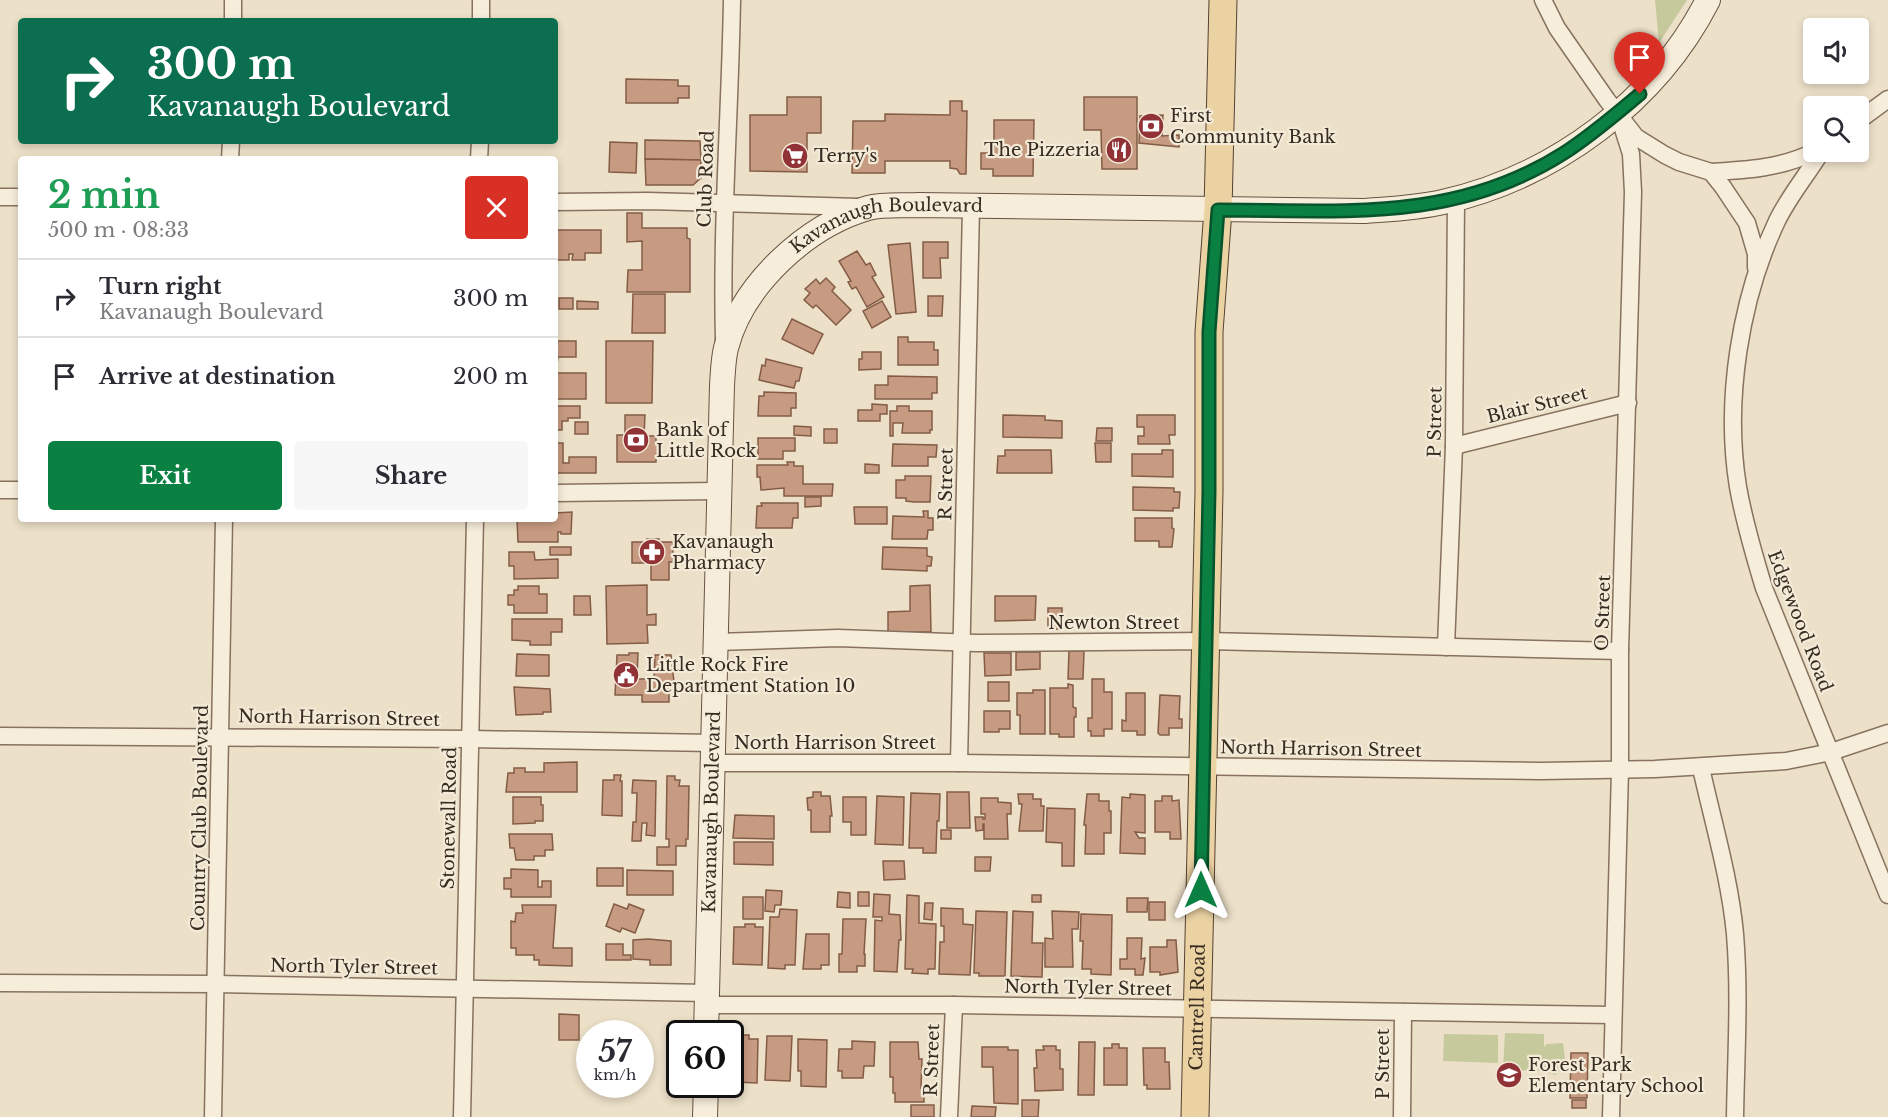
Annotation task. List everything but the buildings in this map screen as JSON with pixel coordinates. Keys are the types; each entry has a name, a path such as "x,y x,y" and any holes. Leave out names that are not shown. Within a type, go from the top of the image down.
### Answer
{"main road":[{"name":"Cantrell Road","path":"1195,1117 1206,641 1209,332 1218,210 1223,0"}],"street":[{"path":"233,0 233,18"},
{"path":"481,0 481,18"},
{"name":"Club Road","path":"724,359 723,203 730,88 732,0"},
{"path":"1543,0 1557,28 1642,141 1679,162 1711,172 1771,167 1803,157"},
{"name":"Kavanaugh Boulevard","path":"706,1020 718,491 724,359 726,347 746,304 776,264 795,247 820,230 869,208 918,205 1365,211 1407,208 1456,199 1492,188 1545,164 1584,139 1640,94 1664,67 1708,0"},
{"path":"1869,113 1888,99"},
{"name":"O Street","path":"1611,1117 1633,166 1627,136 1618,112"},
{"name":"Edgewood Road","path":"1815,162 1779,218 1756,275 1742,329 1734,393 1734,440 1738,487 1749,539 1764,588 1888,895"},
{"path":"1711,172 1736,204 1747,223 1756,254 1756,275"},
{"name":"P Street","path":"1446,647 1454,446 1456,199"},
{"path":"558,202 648,201 869,208"},
{"name":"R Street","path":"959,763 971,207"},
{"name":"Blair Street","path":"1454,446 1628,403"},
{"path":"0,490 18,490"},
{"path":"558,493 718,491"},
{"name":"Country Club Boulevard","path":"213,1117 224,522"},
{"name":"Stonewall Road","path":"462,1117 475,522"},
{"name":"Newton Street","path":"716,642 838,638 962,642 1174,643 1206,641 1620,651"},
{"name":"North Harrison Street","path":"0,736 471,739 713,753 959,763 1541,771 1701,768 1786,761 1831,752 1888,733"},
{"path":"1701,768 1730,896 1734,932 1737,997 1735,1117"},
{"name":"North Tyler Street","path":"0,983 216,984 465,989 707,999 954,1005 1613,1015"},
{"name":"R Street","path":"949,1117 954,1005"},
{"name":"P Street","path":"1402,1117 1403,1012"},
{"path":"705,1117 706,1098"}],"green space":[{"path":"1655,0 1687,0 1659,43"},
{"path":"1505,1033 1544,1034 1544,1047 1547,1044 1563,1043 1566,1066 1555,1075 1542,1071 1503,1070"},
{"path":"1444,1034 1498,1035 1498,1063 1443,1061"}],"place":[{"name":"First Community Bank","path":"1151,126"},
{"name":"The Pizzeria","path":"1119,150"},
{"name":"Terry's","path":"795,156"},
{"name":"Bank of Little Rock","path":"636,440"},
{"name":"Kavanaugh Pharmacy","path":"652,552"},
{"name":"Little Rock Fire Department Station 10","path":"626,675"},
{"name":"Forest Park Elementary School","path":"1509,1075"}],"route":[{"path":"1201,890 1209,491 1209,332 1218,210 1365,211 1407,208 1456,199 1492,188 1545,164 1584,139 1640,94"}]}
